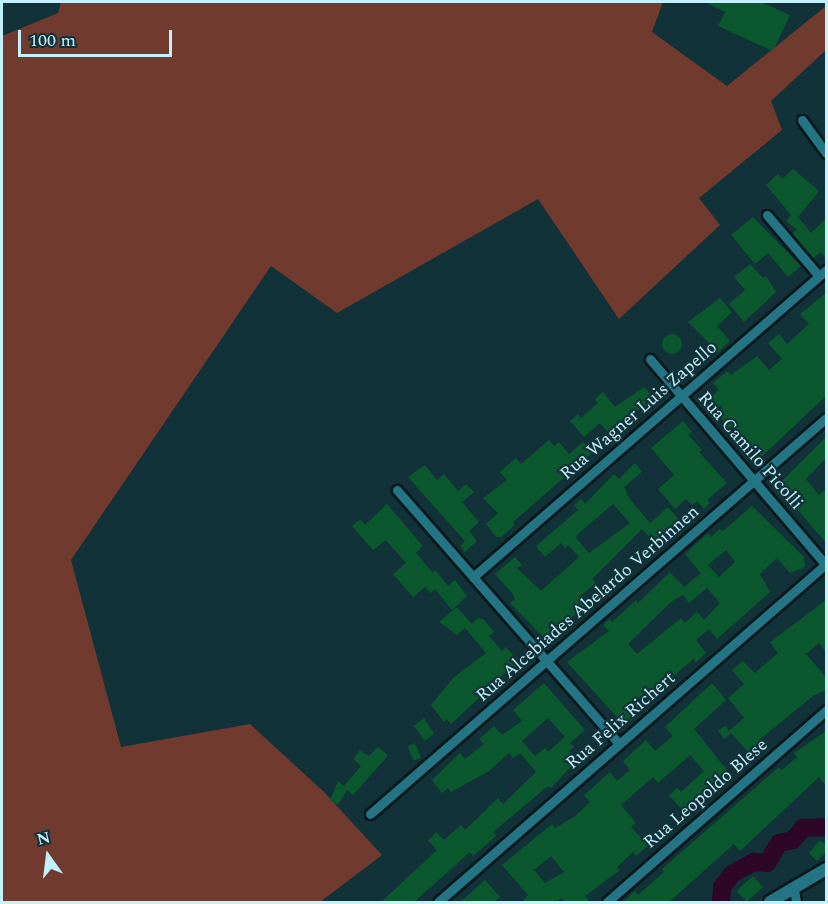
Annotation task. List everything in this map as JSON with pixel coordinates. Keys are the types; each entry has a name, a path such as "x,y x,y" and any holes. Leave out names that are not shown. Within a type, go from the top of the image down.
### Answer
{"street":[{"path":"802,120 826,153"},
{"path":"767,215 823,273"},
{"name":"Rua Wagner Luis Zapello","path":"473,577 823,273"},
{"name":"Rua Camilo Picolli","path":"650,359 826,564"},
{"name":"Rua Alcebiades Abelardo Verbinnen","path":"370,814 826,418"},
{"path":"397,490 619,744"},
{"name":"Rua Felix Richert","path":"438,903 826,564"},
{"name":"Rua Leopoldo Blese","path":"607,903 826,710"},
{"path":"770,903 826,869"},
{"path":"794,889 796,903"}],"shaded area":[{"path":"61,2 663,2 652,32 727,86 826,6 826,50 771,101 782,130 699,198 720,225 619,319 538,199 337,313 271,266 71,560 121,747 250,724 324,792 382,855 320,902 2,902 2,36 58,13"}],"building":[{"path":"705,2 761,2 790,15 773,51 718,26 725,12"},
{"path":"793,169 819,191 798,217 811,233 826,219 826,259 821,252 813,258 792,234 797,229 786,221 791,215 766,185 778,174 782,179"},
{"path":"753,217 801,266 788,277 768,253 755,264 731,235"},
{"path":"750,264 763,278 766,276 776,292 744,322 729,304 745,290 734,277"},
{"path":"826,293 826,396 757,461 722,420 722,405 712,414 703,403 719,390 713,383 727,371 731,375 757,356 769,370 782,359 768,343 779,334 787,344 809,324 800,314"},
{"path":"720,298 732,312 717,326 730,341 718,352 688,322"},
{"path":"672,334 679,337 682,344 679,351 672,354 665,351 662,344 665,337"},
{"path":"644,387 655,399 607,431 600,423 584,437 570,421 578,414 581,418 598,403 595,399 603,392 615,407"},
{"path":"683,421 692,432 688,435 702,450 699,452 727,483 707,500 710,503 704,509 697,501 692,505 686,499 675,509 658,489 674,475 651,448"},
{"path":"826,437 826,458 806,479 819,495 826,489 826,543 786,496 783,499 774,489"},
{"path":"549,440 554,446 559,442 569,454 583,442 592,453 513,522 515,525 501,537 496,537 486,524 498,513 483,498 507,480 500,472 516,458 521,464"},
{"path":"635,463 642,472 624,487 629,498 650,523 668,507 681,522 656,544 642,529 592,579 596,583 579,597 586,605 546,640 510,603 515,599 513,594 495,574 515,557 522,565 517,568 541,591 579,557 568,545 565,548 561,543 545,557 536,546 578,510 574,505 581,499 585,504 614,474 619,479","holes":["613,504 630,523 589,553 576,538"]},
{"path":"425,465 437,480 444,474 458,491 466,484 474,492 462,502 479,522 469,531 477,541 465,552 460,546 465,541 408,477"},
{"path":"387,504 423,546 416,553 433,573 435,570 448,586 455,580 467,596 452,610 435,589 431,593 425,587 413,597 393,574 406,563 386,540 373,550 352,526 360,519 365,525"},
{"path":"752,506 804,557 805,567 790,573 777,558 760,574 770,592 717,639 709,629 696,640 706,653 696,662 693,659 659,689 652,693 649,689 635,701 643,710 625,726 567,662 609,631 603,625 610,619 612,622 636,600 638,603 670,572 684,587 701,573 685,554 708,533 711,537 720,529 723,531","holes":["726,550 735,562 719,577 708,565","707,588 720,603 704,620 697,612 685,623 681,618 637,654 628,644 670,603 683,595 689,603"]},
{"path":"826,600 826,652 819,643 806,654 826,677 826,690 813,696 760,739 765,744 752,756 729,731 744,718 728,698 744,684 732,670 743,661 755,673 778,653 770,642"},
{"path":"457,607 472,624 478,618 484,620 494,632 489,636 502,651 506,647 523,666 513,674 507,671 490,685 495,691 484,700 481,696 451,724 447,719 444,722 431,705 454,677 486,653 465,628 457,635 439,622"},
{"path":"544,683 585,730 570,743 574,747 569,751 577,760 551,788 548,786 493,832 496,836 480,850 473,856 470,852 413,903 380,903 437,850 428,841 436,832 444,840 461,825 465,830 498,798 503,804 536,772 520,753 513,758 509,753 489,771 451,792 448,788 442,793 432,780 460,753 465,759 484,744 479,739 494,726 502,735 522,721 513,710","holes":["548,718 565,737 548,752 545,748 535,756 522,741"]},
{"path":"712,683 726,700 694,729 727,770 685,813 669,795 677,788 681,792 704,771 690,755 658,783 653,777 621,805 636,823 631,827 648,846 636,856 633,852 617,867 620,870 585,896 591,903 565,903 561,898 556,903 521,903 528,895 502,865 552,824 555,828 574,817 590,802 584,795 610,772 617,781 630,770 623,761 646,740 655,751 673,736 665,727","holes":["551,856 564,872 545,883 534,870"]},
{"path":"424,718 434,734 425,741 414,726"},
{"path":"725,726 731,733 724,739 718,731"},
{"path":"826,731 826,786 819,777 740,851 734,844 668,903 622,903 635,891 638,895 664,872 662,869 779,767 782,770 797,757 794,753"},
{"path":"415,743 421,758 414,761 408,746"},
{"path":"378,747 388,755 353,795 347,790 338,805 330,800 338,781 344,786 361,766 353,759 360,750 369,756"},
{"path":"820,840 826,845 826,852 817,861 809,853"},
{"path":"753,876 763,887 747,902 737,891"},
{"path":"485,880 500,897 493,903 459,903"}],"waterway":[{"path":"721,902 722,887 732,874 754,862 767,863 779,843 793,840 803,828 826,827"}]}
